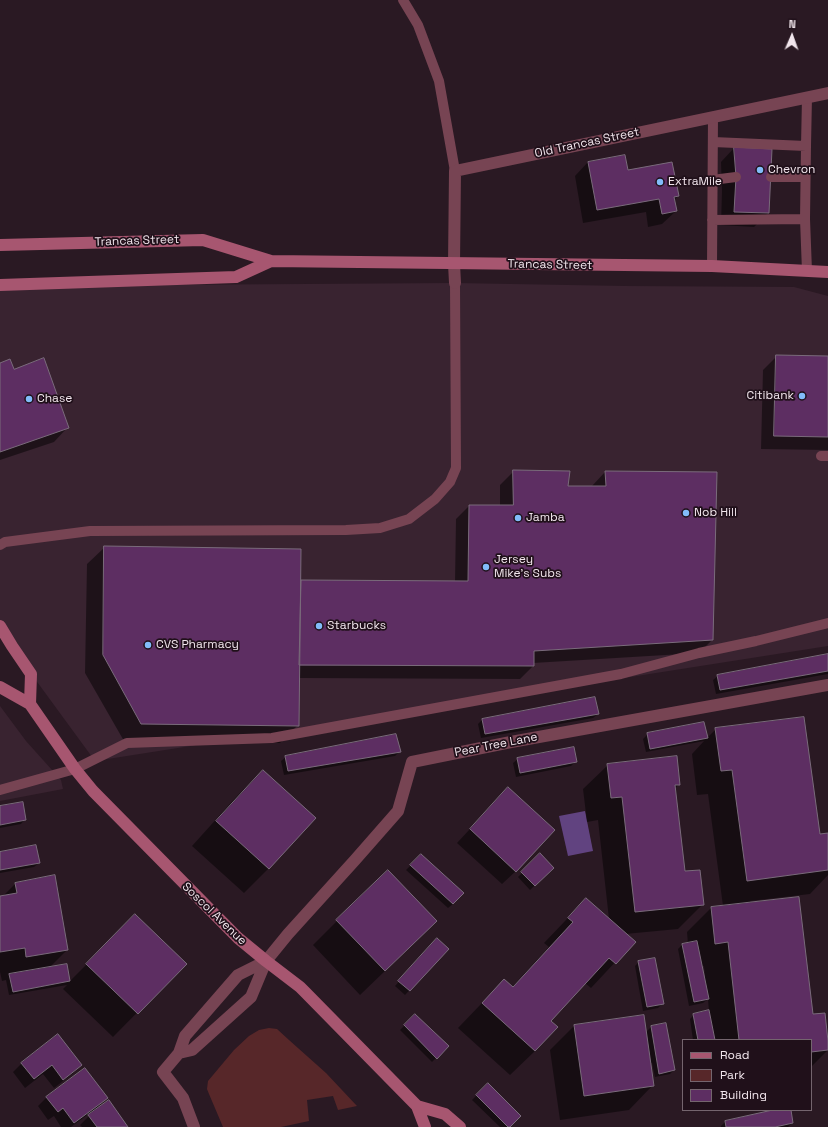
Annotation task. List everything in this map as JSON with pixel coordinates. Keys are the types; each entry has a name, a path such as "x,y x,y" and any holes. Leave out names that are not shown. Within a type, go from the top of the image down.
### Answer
{"main road":[{"name":"Trancas Street","path":"0,245 203,240 271,261 712,266 828,272"},
{"name":"Trancas Street","path":"1,285 236,277 271,261"},
{"path":"0,626 6,646 31,674 30,704"},
{"name":"Soscol Avenue","path":"0,687 30,704 75,769 101,800 238,938 266,962 300,987 417,1106 425,1127"},
{"name":"Soscol Avenue","path":"417,1106 445,1114 460,1127"}],"street":[{"name":"Old Trancas Street","path":"455,171 828,93"},
{"path":"455,171 455,283"},
{"name":"Pear Tree Lane","path":"179,1053 192,1050 251,997 266,962 288,934 398,811 412,762 511,742 828,685"},
{"name":"Pear Tree Lane","path":"194,1127 183,1098 163,1072 179,1053 185,1036 238,975 266,962"}],"lane":[{"path":"403,0 418,25 439,81 455,171"},
{"path":"807,97 805,178 807,271"},
{"path":"712,266 713,117"},
{"path":"713,142 806,146"},
{"path":"712,180 736,177"},
{"path":"771,177 805,178"},
{"path":"712,220 805,219"},
{"path":"0,545 6,542 90,531 346,530 380,528 409,519 435,499 450,482 456,468 455,283"},
{"path":"0,790 75,769 127,743 272,738 621,674 699,653 756,641 828,623"}],"shaded area":[{"path":"455,283 794,287 828,296 828,646 95,761 24,664 0,626 0,286"},
{"path":"0,706 26,741 61,780 63,789 0,801"},
{"path":"585,811 593,851 568,856 559,816"}],"green space":[{"path":"269,1028 277,1029 326,1073 357,1106 338,1110 333,1096 307,1100 309,1121 281,1127 223,1127 207,1089 208,1081 234,1050 249,1036 259,1030"}],"building":[{"path":"734,147 772,149 769,213 734,212 736,177"},
{"path":"625,155 628,170 672,162 679,196 674,197 677,211 662,214 659,199 597,210 588,162"},
{"name":"Citibank","path":"776,355 828,356 828,437 774,436"},
{"name":"Chase","path":"44,358 69,428 0,452 0,363 10,359 14,369"},
{"path":"513,470 570,471 568,486 606,486 605,471 717,472 713,640 534,651 534,666 299,665 301,580 468,581 469,505 513,505"},
{"name":"CVS Pharmacy","path":"104,546 301,549 299,726 141,724 103,655"},
{"path":"828,654 828,671 720,690 717,675"},
{"path":"595,697 599,714 485,734 482,719"},
{"path":"804,717 820,834 828,833 828,870 747,881 732,770 721,771 715,728"},
{"path":"704,722 708,738 650,749 647,733"},
{"path":"396,734 401,752 288,771 285,756"},
{"path":"574,747 577,762 520,773 517,758"},
{"path":"677,756 680,785 675,785 685,871 700,870 704,905 635,912 622,797 611,798 607,764"},
{"path":"263,770 316,818 269,869 216,821"},
{"path":"508,787 555,830 516,872 470,829"},
{"path":"23,802 26,820 0,825 0,806"},
{"path":"36,845 40,863 0,870 0,852"},
{"path":"540,853 554,868 535,886 521,872"},
{"path":"421,854 464,893 453,904 410,865"},
{"path":"388,870 437,921 385,971 336,920"},
{"path":"55,875 68,950 26,957 25,948 0,952 0,896 17,893 15,883"},
{"path":"799,897 813,1014 825,1013 828,1050 812,1052 812,1039 739,1039 728,942 715,944 711,907"},
{"path":"586,898 636,942 616,964 609,958 551,1021 558,1027 535,1051 482,1003 504,979 513,987 573,922 568,918"},
{"path":"135,914 187,964 138,1014 86,964"},
{"path":"437,938 449,949 410,991 398,981"},
{"path":"697,941 709,999 694,1002 682,944"},
{"path":"655,958 664,1004 647,1007 638,961"},
{"path":"67,964 70,981 13,992 9,974"},
{"path":"709,1010 715,1039 698,1039 693,1014"},
{"path":"415,1014 449,1046 437,1059 404,1025"},
{"path":"644,1015 654,1086 584,1096 574,1025"},
{"path":"666,1023 675,1070 659,1074 651,1026"},
{"path":"58,1034 82,1065 63,1080 52,1065 34,1079 21,1063"},
{"path":"85,1068 108,1098 74,1123 63,1108 58,1112 46,1097"},
{"path":"488,1083 521,1116 510,1127 508,1127 476,1095"},
{"path":"109,1100 128,1127 97,1127 88,1115"},
{"path":"769,1111 791,1111 793,1123 775,1127 726,1127 725,1121"}],"place":[{"name":"Chevron","path":"760,170"},
{"name":"ExtraMile","path":"660,182"},
{"name":"Citibank","path":"802,396"},
{"name":"Chase","path":"29,399"},
{"name":"Nob Hill","path":"686,513"},
{"name":"Jamba","path":"518,518"},
{"name":"Jersey Mike's Subs","path":"486,567"},
{"name":"Starbucks","path":"319,626"},
{"name":"CVS Pharmacy","path":"148,645"}]}
